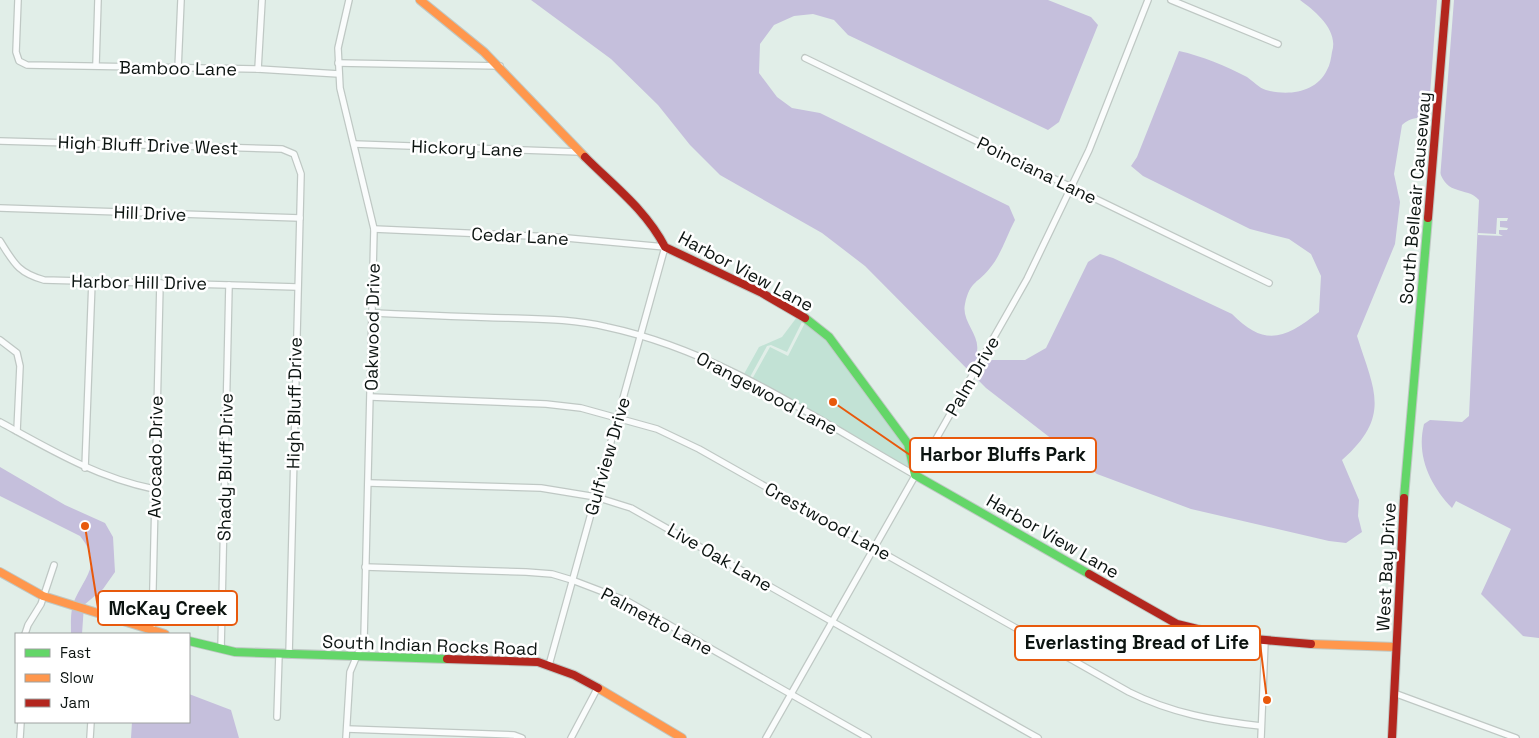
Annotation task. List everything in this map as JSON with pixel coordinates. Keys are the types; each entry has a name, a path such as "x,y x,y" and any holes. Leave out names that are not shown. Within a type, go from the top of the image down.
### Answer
{"street":[{"name":"Bamboo Lane","path":"18,0 16,52 18,62 27,65 258,69 339,74"},
{"path":"96,65 98,0"},
{"path":"178,69 181,0"},
{"path":"258,69 262,0"},
{"name":"Oakwood Drive","path":"346,738 350,672 364,639 374,313 374,229 340,88 338,63 342,26 349,0"},
{"name":"Harbor View Lane","path":"420,0 438,12 500,66 580,152 659,232 665,247 762,293 806,319 829,336 908,444 915,475 1177,624 1221,636 1265,641 1396,647"},
{"name":"Palm Drive","path":"766,738 1027,279 1072,187 1110,100 1148,0"},
{"path":"1171,0 1278,44"},
{"name":"South Belleair Causeway","path":"1411,399 1435,149 1446,0"},
{"name":"Poinciana Lane","path":"805,58 1269,283"},
{"path":"338,63 500,66"},
{"name":"High Bluff Drive West","path":"0,140 282,149 294,154"},
{"name":"Hickory Lane","path":"354,144 580,152"},
{"name":"High Bluff Drive","path":"289,655 296,287 301,174 294,154"},
{"name":"Hill Drive","path":"0,208 300,218"},
{"name":"Cedar Lane","path":"374,229 556,237 665,247"},
{"name":"Harbor Hill Drive","path":"0,241 18,270 29,276 44,280 296,287"},
{"name":"Gulfview Drive","path":"549,665 665,247"},
{"path":"85,468 92,281"},
{"name":"Avocado Drive","path":"152,630 160,283"},
{"name":"Shady Bluff Drive","path":"221,649 229,285"},
{"name":"Orangewood Lane","path":"374,313 560,320 606,326 641,335 678,347 729,369 915,475"},
{"path":"0,340 17,353 20,366 17,431"},
{"name":"Crestwood Lane","path":"371,397 546,404 581,408 657,429 699,449 1144,700 1191,716 1222,722 1261,726"},
{"name":"West Bay Drive","path":"1392,738 1411,399"},
{"path":"0,422 85,468 125,483 154,488"},
{"name":"Live Oak Lane","path":"369,483 541,488 596,497 630,508 662,524 1038,738"},
{"path":"25,633 43,596 54,565"},
{"name":"Palmetto Lane","path":"366,567 526,572 552,574 572,580 627,601 868,738"},
{"path":"0,572 43,596 162,633"},
{"name":"South Indian Rocks Road","path":"190,641 221,649 289,655 538,662 549,665 597,689 677,737"},
{"path":"1261,738 1265,641"},
{"path":"277,717 279,654"},
{"path":"571,738 597,689"},
{"path":"1394,693 1516,738"},
{"path":"20,738 21,723"},
{"path":"90,738 91,723"},
{"path":"347,729 514,735 522,738"}],"green space":[{"path":"797,317 803,320 787,352 771,345 767,346 750,377 744,374 759,347 782,337"},
{"path":"807,319 829,337 908,444 915,475 751,381 770,347 788,356"}],"shaded area":[{"path":"531,0 1048,0 1091,17 1098,25 1059,122 1048,130 848,35 834,20 813,14 794,16 774,25 760,44 759,73 777,97 792,108 820,113 1009,206 1015,220 994,263 969,290 964,310 976,339 977,351 991,360 1025,360 1046,348 1088,262 1100,254 1113,258 1232,314 1255,332 1265,335 1276,336 1286,333 1319,312 1321,276 1311,254 1289,239 1250,229 1143,176 1131,166 1137,157 1179,51 1231,69 1266,90 1283,93 1301,91 1316,84 1322,78 1329,66 1333,44 1329,29 1319,15 1300,0 1539,0 1539,638 1523,636 1481,594 1511,529 1456,501 1452,508 1431,480 1424,459 1422,436 1424,424 1430,420 1462,422 1469,416 1479,200 1471,194 1448,185 1442,178 1437,160 1436,122 1418,118 1402,125 1394,174 1400,202 1395,244 1357,336 1373,387 1375,402 1373,416 1368,430 1358,444 1342,460 1359,500 1358,516 1362,532 1346,543 1329,541 1191,509 1097,474 986,388 865,266 822,233 720,175 690,145 658,105 611,59"},
{"path":"0,467 65,505 105,523 113,537 115,572 103,589 84,605 82,633 71,633 71,616 75,599 90,568 91,561 87,546 80,536 0,496"},
{"path":"190,694 231,710 239,738 131,738 132,723 190,723"}],"pier":[{"path":"1437,0 1454,0 1440,179 1436,172 1434,124 1428,121"},
{"path":"1497,218 1508,218 1507,221 1500,221 1500,227 1508,228 1507,230 1499,230 1499,234 1503,236 1478,235 1478,233 1496,234"}],"traffic: fast":[{"path":"1404,498 1428,218"},
{"path":"805,318 829,337 908,444 915,475 1089,574"},
{"path":"190,641 235,652 447,659"}],"traffic: slow":[{"path":"420,0 484,52 585,157"},
{"path":"0,572 43,596 162,633"},
{"path":"1311,644 1396,647"},
{"path":"598,688 682,738"}],"traffic: jam":[{"path":"1428,218 1446,0"},
{"path":"585,157 649,221 665,247 762,293 805,318"},
{"path":"1392,738 1404,498"},
{"path":"1089,574 1177,624 1230,637 1311,644"},
{"path":"447,659 538,662 574,675 598,688"}],"place":[{"name":"Harbor Bluffs Park","path":"833,402"},
{"name":"McKay Creek","path":"85,526"},
{"name":"Everlasting Bread of Life","path":"1267,700"}]}
